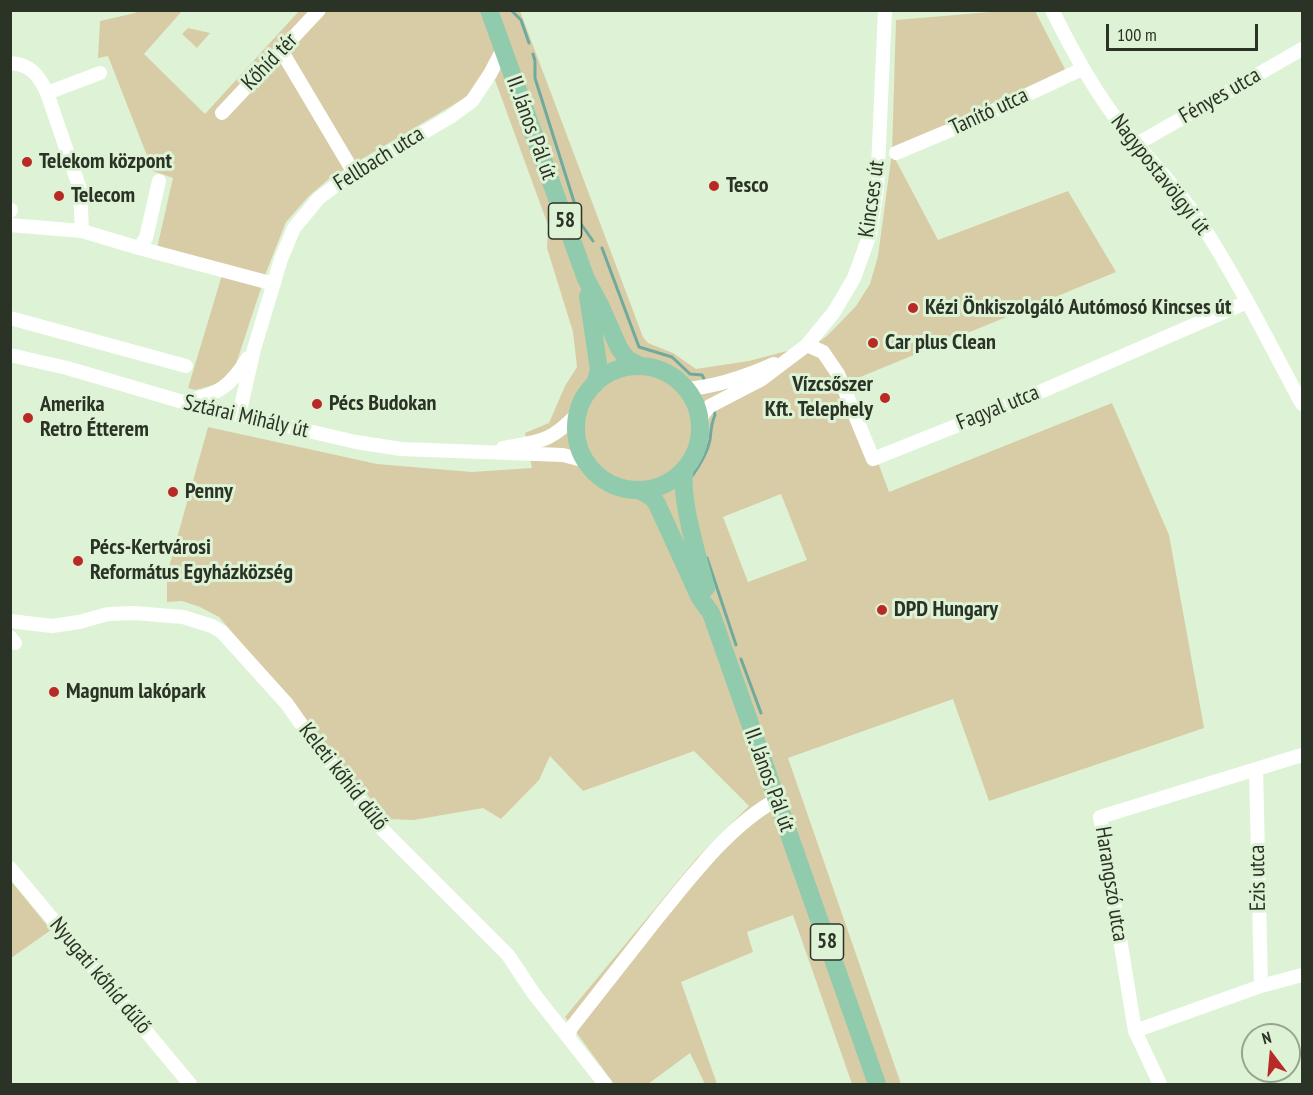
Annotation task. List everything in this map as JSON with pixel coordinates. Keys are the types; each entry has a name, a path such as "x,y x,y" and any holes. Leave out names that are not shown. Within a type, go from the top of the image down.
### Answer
{"main road":[{"name":"II. János Pál út","path":"489,10 586,279"},
{"name":"58","path":"586,279 619,348 627,359 640,366 665,372 686,389 696,406 700,426 695,453 685,469 682,481 695,549 708,592 711,613"},
{"name":"58","path":"586,279 599,369 595,384"},
{"name":"58","path":"578,413 584,398 595,384 612,372 640,366"},
{"path":"578,413 577,435 580,449 586,461 598,475 608,482 625,489 639,490 664,484 685,469"},
{"name":"II. János Pál út","path":"639,490 657,504 700,598 711,613 877,1084"}],"street":[{"name":"Kőhíd tér","path":"222,113 319,10"},
{"name":"Kincses út","path":"787,359 807,345 834,312 854,278 870,234 877,190 885,10"},
{"name":"Nagypostavölgyi út","path":"1052,10 1082,69 1103,101 1199,221 1247,302 1302,404"},
{"name":"Fellbach utca","path":"239,415 254,349 281,260 294,228 319,198 354,173 450,117 472,101 503,49"},
{"name":"Fényes utca","path":"1137,144 1302,49"},
{"path":"281,50 354,173"},
{"path":"10,63 22,64 33,70 42,81 80,189 81,231"},
{"name":"Tanító utca","path":"896,153 965,124 1082,69"},
{"path":"47,93 100,73"},
{"path":"140,248 146,238 159,181"},
{"path":"33,212 33,227"},
{"path":"10,225 33,227 52,221 140,248 274,284"},
{"name":"Fagyal utca","path":"807,345 823,352 838,374 875,465 1247,302"},
{"path":"10,318 84,336 186,366"},
{"path":"183,402 208,396 226,387 238,375 254,349"},
{"name":"Sztárai Mihály út","path":"10,355 67,368 183,402 338,438 401,449 563,455 586,461"},
{"path":"686,389 750,374 787,359"},
{"path":"700,426 703,414 710,406 762,379 787,359"},
{"name":"Sztárai Mihály út","path":"486,452 548,438 563,429 578,413"},
{"name":"Keleti kőhíd dűlő","path":"10,621 52,626 108,614 134,613 183,617 212,626 222,632 287,704 374,821 508,955 534,994 605,1084"},
{"name":"Harangszó utca","path":"1160,1084 1135,1031 1100,817 1302,755"},
{"name":"Ezis utca","path":"1256,770 1261,986"},
{"path":"568,1036 571,1028 674,898 723,843 762,807 776,800"},
{"name":"Nyugati kőhíd dűlő","path":"10,868 190,1084"},
{"path":"1135,1031 1261,986 1302,975"}],"shaded area":[{"path":"137,11 182,11 144,54 205,114 299,11 520,11 643,337 648,343 673,353 696,369 749,361 817,343 827,336 856,306 870,284 878,256 892,152 896,20 1002,11 1035,11 1067,73 892,153 938,240 1068,191 1116,272 848,382 889,492 1112,403 1169,535 1204,728 989,801 953,699 788,758 901,1084 852,1084 793,915 747,932 753,952 681,982 717,1084 705,1084 690,1053 648,1084 614,1084 565,1017 696,859 749,806 694,751 583,791 550,756 539,780 501,819 483,808 414,820 387,819 219,617 182,601 167,602 167,574 208,427 377,464 472,472 532,468 525,433 549,423 565,386 577,367 573,332 547,248 548,225 495,80 330,178 309,196 286,222 267,270 235,367 221,383 195,390 188,388 222,275 155,257 173,178 153,171 108,56 98,58 100,21","holes":["781,494 807,560 748,582 723,517"]},
{"path":"188,28 210,33 197,48 182,34"},
{"path":"10,880 51,930 11,958 10,958"}],"waterway":[{"path":"511,10 521,20 529,43"},
{"path":"533,54 535,78 581,224 593,241"},
{"path":"602,248 639,347 672,357 690,374 702,375 704,379"},
{"path":"692,476 707,450 714,411"},
{"path":"707,558 736,645"},
{"path":"741,659 761,713"}],"place":[{"name":"Telekom központ","path":"27,162"},
{"name":"Tesco","path":"714,186"},
{"name":"Telecom","path":"59,196"},
{"name":"Kézi Önkiszolgáló Autómosó Kincses út","path":"913,308"},
{"name":"Car plus Clean","path":"873,343"},
{"name":"Vízcsőszer Kft. Telephely","path":"885,398"},
{"name":"Pécs Budokan","path":"317,404"},
{"name":"Amerika Retro Étterem","path":"28,418"},
{"name":"Penny","path":"173,492"},
{"name":"Pécs-Kertvárosi Református Egyházközség","path":"78,561"},
{"name":"DPD Hungary","path":"882,610"},
{"name":"Magnum lakópark","path":"54,692"}]}
